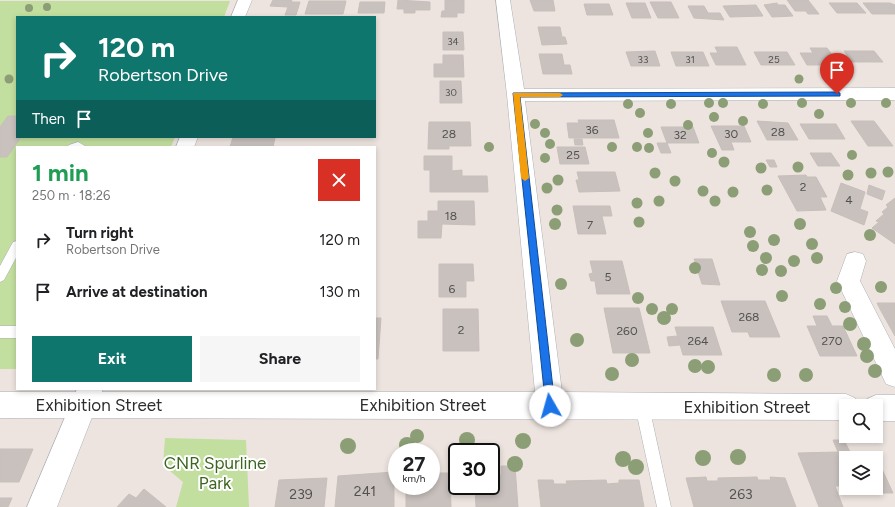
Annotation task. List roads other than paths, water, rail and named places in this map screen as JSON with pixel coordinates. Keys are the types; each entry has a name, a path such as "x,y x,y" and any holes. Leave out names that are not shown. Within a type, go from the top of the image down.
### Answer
{"street":[{"path":"238,16 245,0"},
{"path":"503,0 516,95 550,406"},
{"path":"516,95 895,94"},
{"path":"855,260 848,281 895,375"},
{"path":"42,507 87,397"},
{"name":"Exhibition Street","path":"0,405 87,397 550,406 839,407"},
{"path":"883,408 895,408"}],"lane":[{"path":"0,277 16,247"},
{"path":"0,332 16,332"},
{"path":"642,406 664,507"}],"park label":[{"name":"CNR Spurline Park","path":"215,473"}]}
